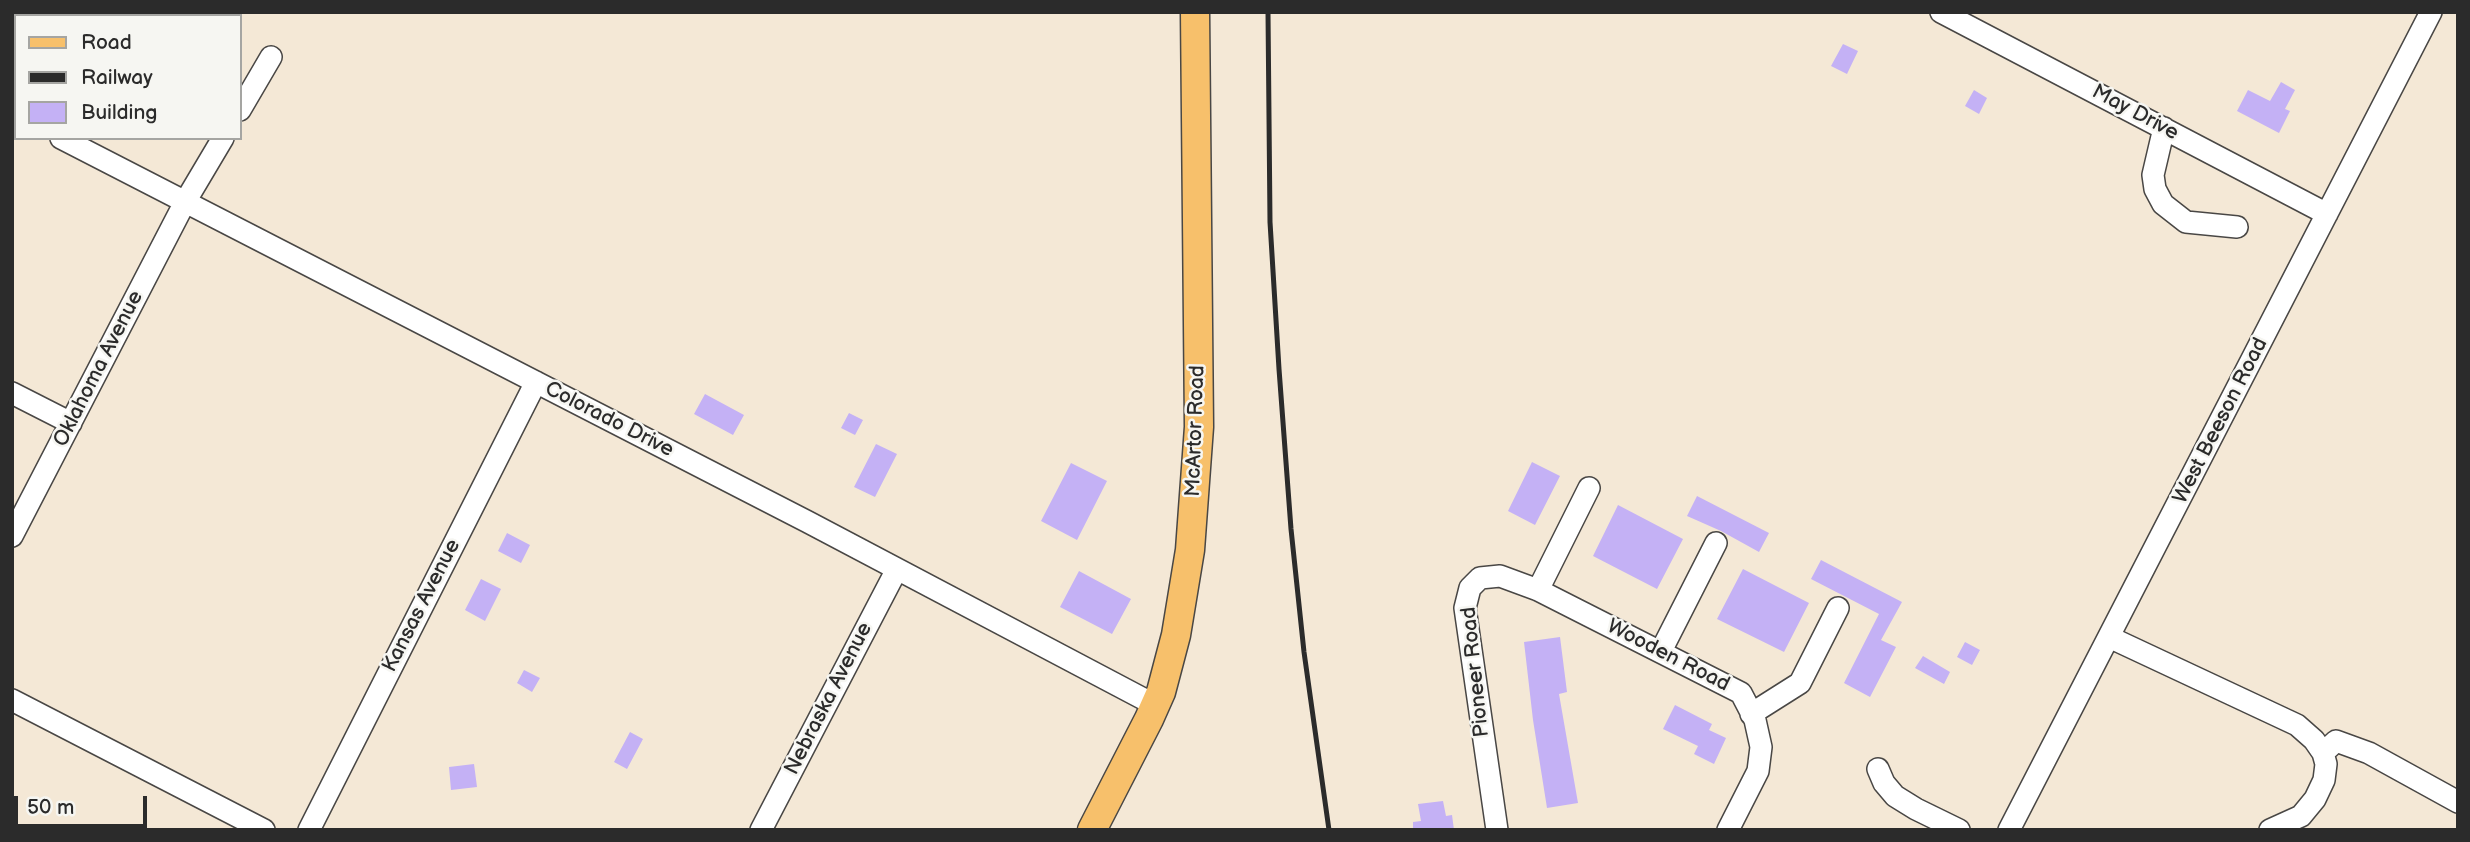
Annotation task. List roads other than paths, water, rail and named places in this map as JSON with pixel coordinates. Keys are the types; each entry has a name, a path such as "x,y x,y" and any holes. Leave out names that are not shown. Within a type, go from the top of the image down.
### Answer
{"main road":[{"name":"McArtor Road","path":"1092,830 1155,705 1176,635 1188,562 1199,427 1195,12"}],"street":[{"name":"May Drive","path":"1941,12 2327,214"},
{"name":"West Beeson Road","path":"2009,830 2431,12"},
{"path":"242,107 271,57"},
{"path":"2164,128 2153,176 2162,204 2186,222 2237,227"},
{"name":"Colorado Drive","path":"65,140 1155,705"},
{"name":"Oklahoma Avenue","path":"12,536 185,202 222,140"},
{"name":"Kansas Avenue","path":"309,830 536,382"},
{"path":"12,393 71,423"},
{"path":"1538,590 1589,488"},
{"path":"1661,651 1716,543"},
{"name":"Nebraska Avenue","path":"761,830 897,569"},
{"name":"Pioneer Road","path":"1497,830 1465,608 1470,588 1480,578 1500,576 1538,590"},
{"name":"Wooden Road","path":"1538,590 1741,693 1761,747 1758,771 1728,830"},
{"path":"1751,714 1800,683 1838,608"},
{"path":"2109,637 2297,725 2314,740 2323,753 2326,764 2315,800 2301,816 2270,830"},
{"path":"12,700 264,830"},
{"path":"2323,753 2336,741 2369,753 2458,802"},
{"path":"1878,769 1884,783 1895,796 1959,830"}],"railway":[{"path":"1268,12 1270,222 1279,369 1291,529 1304,652 1329,830"}]}
